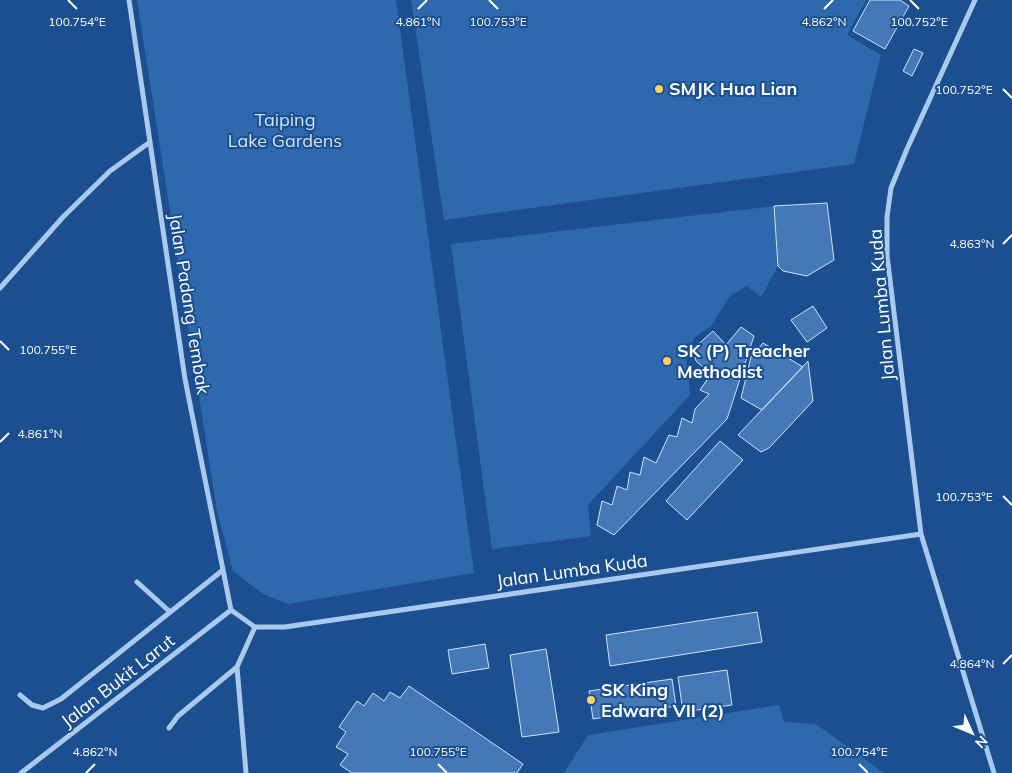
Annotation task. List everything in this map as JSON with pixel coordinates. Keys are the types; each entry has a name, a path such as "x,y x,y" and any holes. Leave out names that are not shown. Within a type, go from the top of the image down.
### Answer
{"street":[{"name":"Jalan Padang Tembak","path":"130,0 185,379 231,610"},
{"name":"Jalan Lumba Kuda","path":"974,0 891,188 887,216 887,255 921,534 994,773"},
{"path":"0,288 63,217 110,171 150,142"},
{"name":"Jalan Lumba Kuda","path":"255,627 285,627 921,534"},
{"path":"20,695 32,705 43,708 60,699 223,570"},
{"path":"137,582 169,611"},
{"path":"169,728 178,716 237,667 255,627 231,610"},
{"name":"Jalan Bukit Larut","path":"21,773 231,610"},
{"path":"237,667 246,773"}],"green space":[{"name":"Taiping Lake Gardens","path":"137,0 396,0 474,573 288,604 263,594 233,571 217,511"},
{"name":"SMJK Hua Lian","path":"411,0 866,0 847,35 881,55 854,164 444,220"},
{"path":"774,206 778,266 761,297 747,286 730,296 711,326 695,337 686,354 690,395 588,505 591,536 492,549 451,244"},
{"path":"779,705 784,722 816,724 884,773 564,773 588,735"}],"building":[{"path":"870,0 900,0 909,6 885,49 853,31"},
{"path":"914,49 923,53 912,76 903,71"},
{"path":"827,203 834,260 807,276 783,271 778,266 774,206"},
{"path":"813,306 827,328 807,342 791,320"},
{"path":"741,327 754,336 727,419 614,535 597,525 602,501 612,505 617,486 627,490 630,472 640,475 644,457 656,463 669,435 677,437 682,418 692,423 695,409 709,394 700,390 711,374 696,361 693,349 713,331 726,345"},
{"path":"763,343 803,367 762,410 741,398 751,357"},
{"path":"808,361 813,401 769,448 761,452 738,435"},
{"path":"720,441 743,460 687,520 666,501"},
{"path":"757,612 762,642 610,666 606,635"},
{"path":"485,644 489,668 452,674 448,650"},
{"path":"546,649 559,732 522,737 510,655"},
{"path":"727,670 732,705 683,712 678,677"},
{"path":"672,679 676,706 593,719 589,691"},
{"path":"409,686 523,764 517,773 352,773 340,765 348,754 336,747 346,732 339,727 357,701 364,706 373,693 384,701 390,692 400,698"}],"place":[{"name":"SMJK Hua Lian","path":"659,89"},
{"name":"SK (P) Treacher Methodist","path":"667,361"},
{"name":"SK King Edward VII (2)","path":"591,700"}]}
